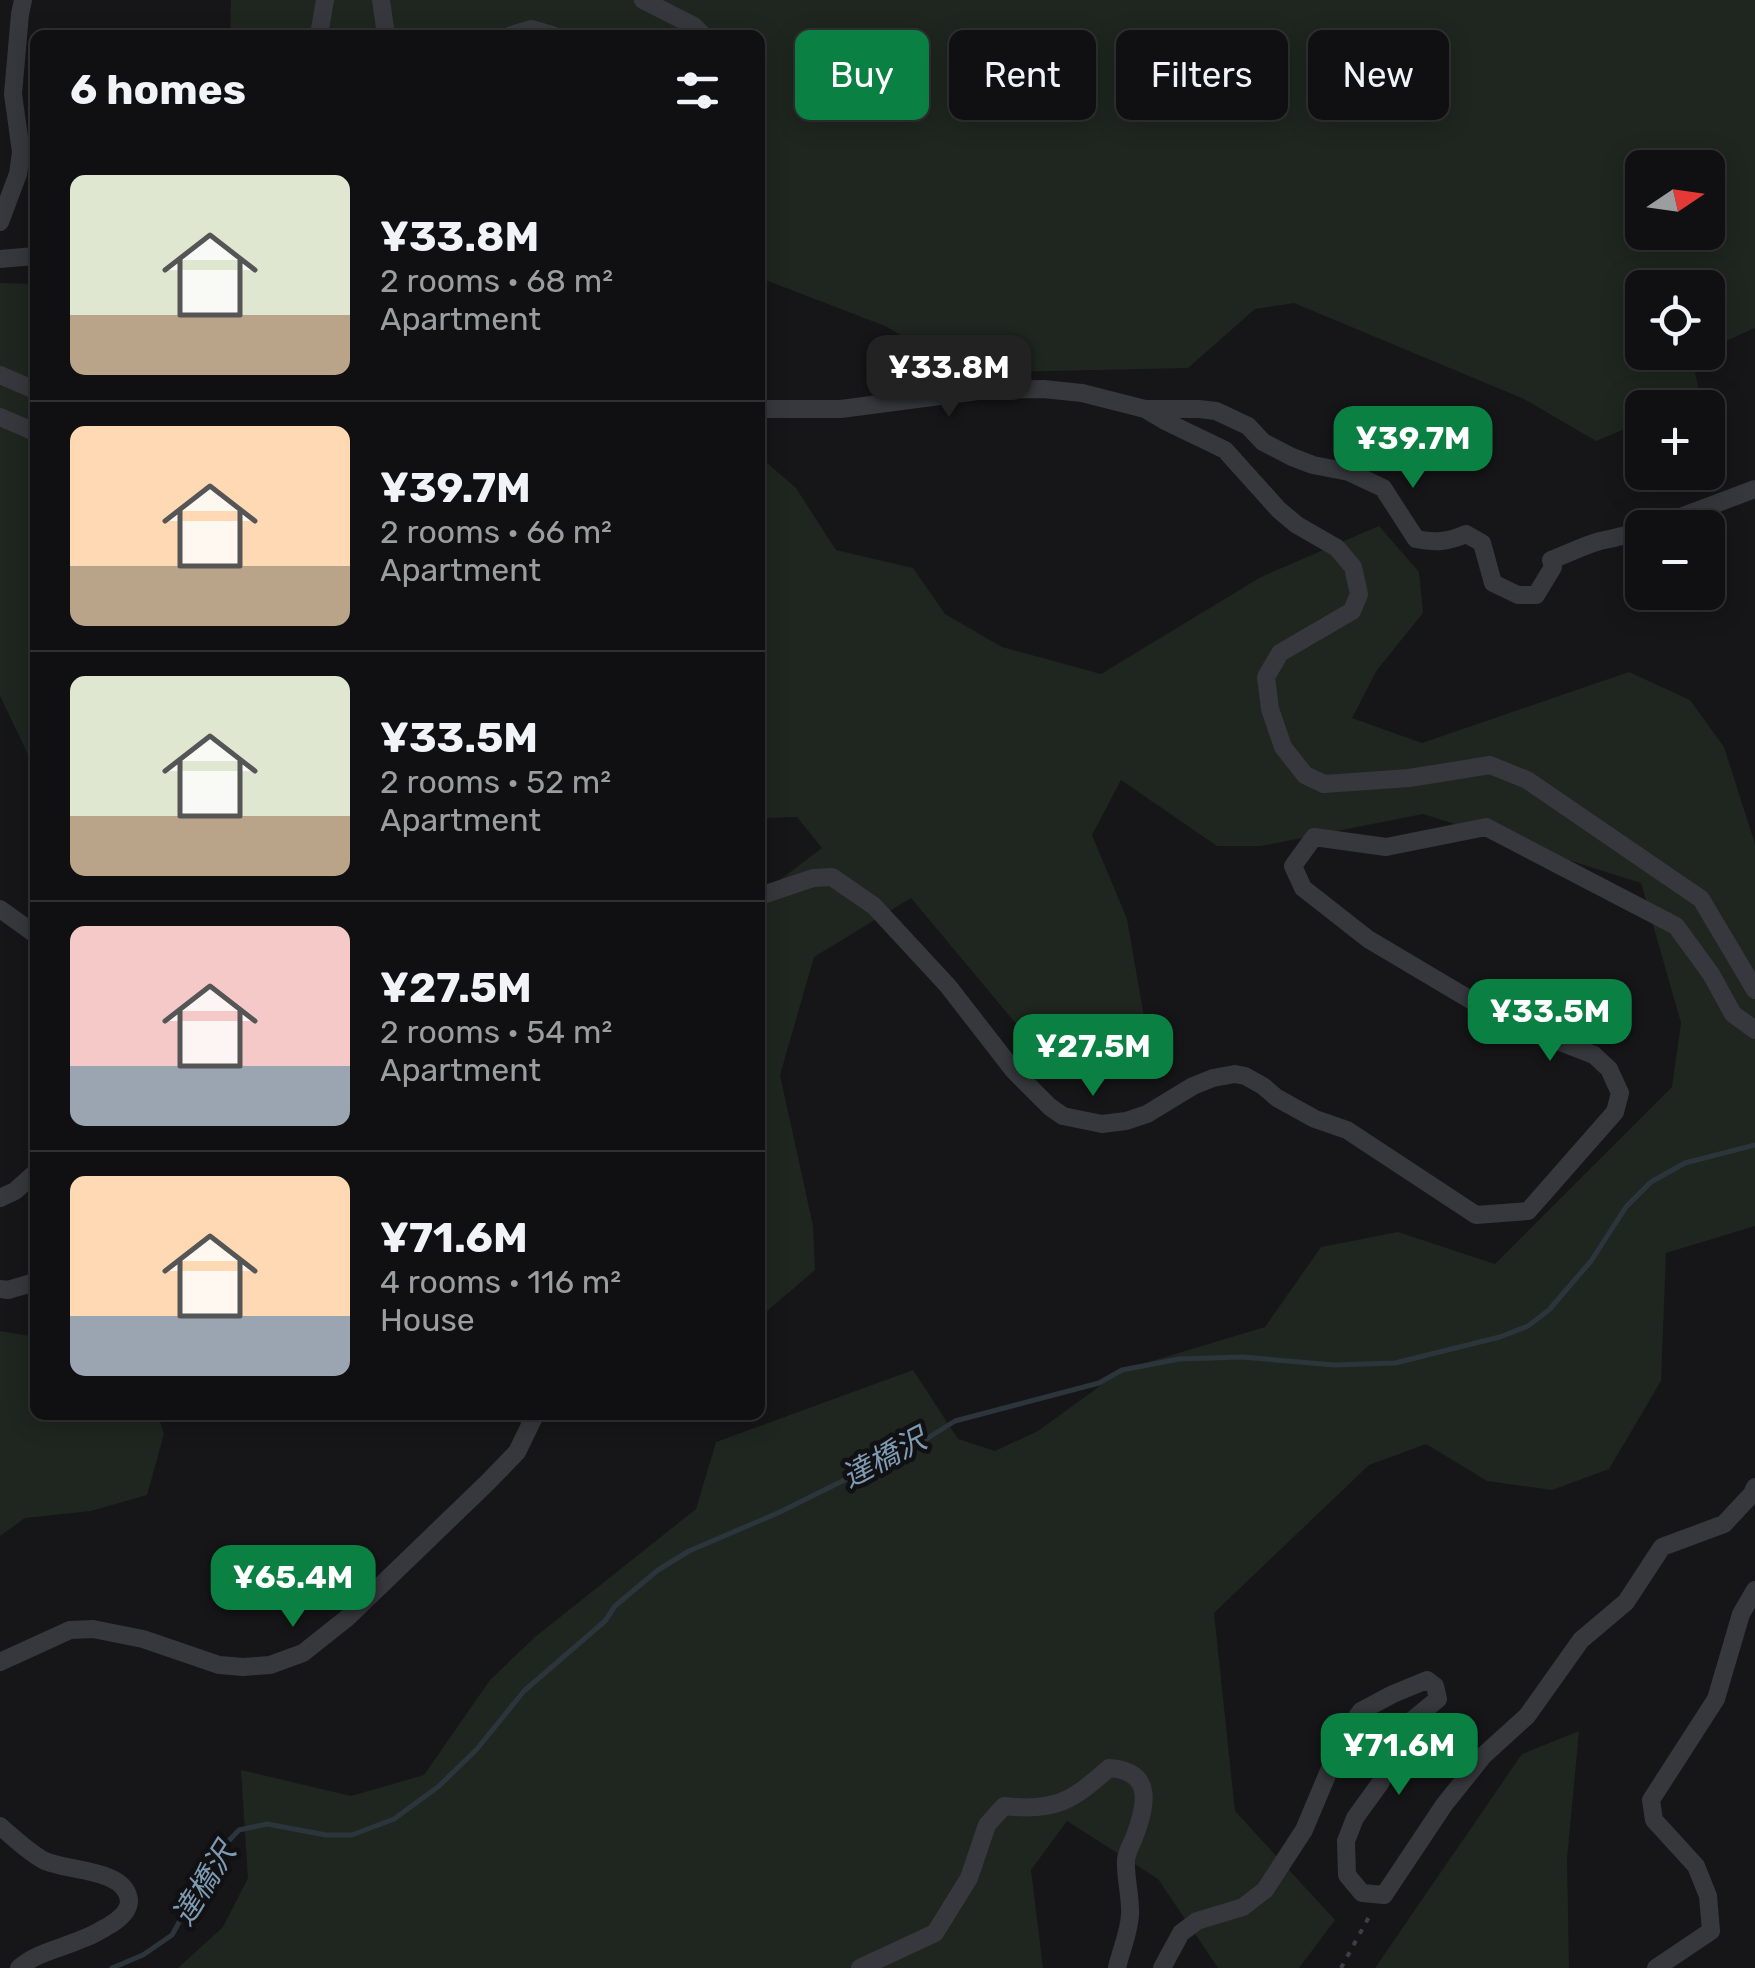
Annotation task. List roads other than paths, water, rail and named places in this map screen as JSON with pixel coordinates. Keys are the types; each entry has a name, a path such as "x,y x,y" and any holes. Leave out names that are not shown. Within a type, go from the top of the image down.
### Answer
{"street":[{"path":"0,222 18,174 20,152 13,94 23,0"},
{"path":"320,30 325,0"},
{"path":"381,0 385,30"},
{"path":"644,0 698,30"},
{"path":"0,258 30,257"},
{"path":"0,375 30,388"},
{"path":"765,410 841,409 985,390 1082,392 1145,409 1225,450 1297,526 1336,548 1353,568 1360,594 1352,611 1280,654 1266,678 1270,709 1283,748 1305,775 1324,784 1409,778 1490,765 1527,780 1701,899 1755,990"},
{"path":"1145,409 1216,411 1248,426 1264,442 1292,457 1349,472 1383,488 1416,539 1432,542 1466,534 1482,543 1493,583 1518,595 1536,595 1554,568 1552,560 1596,542 1625,536"},
{"path":"0,417 30,430"},
{"path":"1699,510 1755,489"},
{"path":"765,894 813,878 832,877 874,906 948,986 1014,1072 1063,1116 1102,1124 1126,1121 1147,1114 1194,1086 1236,1074 1315,1119 1347,1130 1476,1214 1528,1211 1615,1112 1620,1094 1608,1069 1594,1056 1506,1021 1368,939 1303,888 1293,866 1314,837 1386,846 1486,827 1676,926 1711,974 1733,1014 1755,1030"},
{"path":"0,908 30,930"},
{"path":"0,1198 30,1178"},
{"path":"0,1289 30,1283"},
{"path":"0,1662 70,1630 93,1629 143,1639 218,1665 270,1665 303,1653 347,1618 488,1482 517,1452 533,1420"},
{"path":"1162,1968 1180,1933 1197,1921 1243,1907 1264,1890 1304,1830 1344,1734 1361,1711 1427,1680 1434,1686 1438,1699 1404,1727 1381,1782 1355,1818 1346,1842 1347,1875 1362,1894 1384,1895 1444,1805 1484,1755 1527,1716 1581,1640 1626,1602 1662,1547 1724,1524 1755,1487"},
{"path":"1656,1968 1711,1931 1708,1896 1696,1866 1654,1820 1651,1800 1716,1699 1741,1614 1755,1590"},
{"path":"860,1968 935,1933 969,1878 987,1825 1004,1806 1034,1809 1065,1802 1109,1768 1136,1774 1144,1790 1138,1825 1127,1852 1129,1928 1117,1968"},
{"path":"0,1826 45,1862 107,1875 124,1886 128,1900 128,1907 118,1920 86,1938 31,1957 19,1968"}],"waterway":[{"name":"達橋沢","path":"112,1968 143,1955 172,1935 218,1852 239,1830 267,1824 326,1835 352,1835 394,1819 439,1786 477,1749 524,1691 605,1621 615,1606 658,1570 689,1551 780,1512 955,1421 1099,1383 1122,1370 1179,1359 1242,1357 1334,1365 1395,1363 1500,1337 1528,1326 1549,1310 1591,1261 1626,1207 1651,1182 1685,1163 1755,1145"}]}
